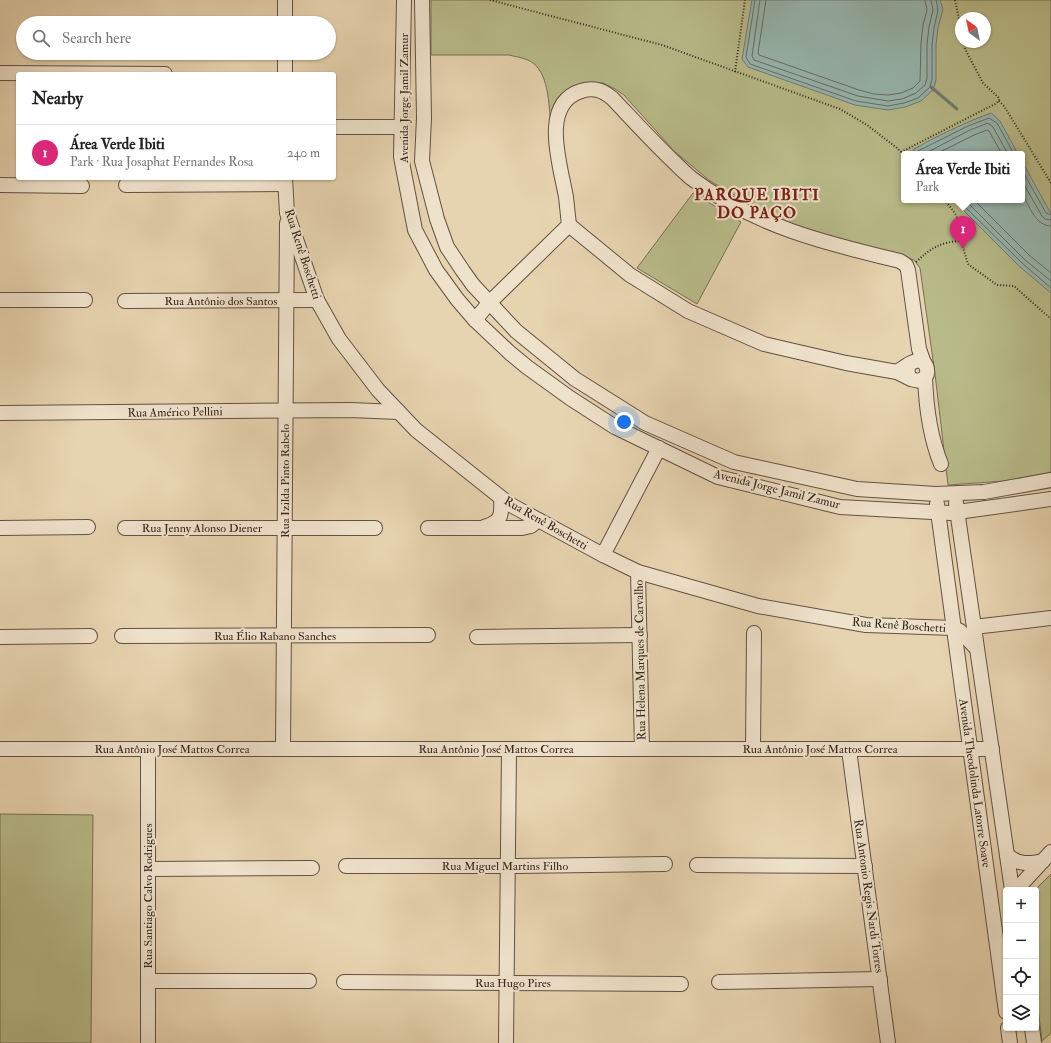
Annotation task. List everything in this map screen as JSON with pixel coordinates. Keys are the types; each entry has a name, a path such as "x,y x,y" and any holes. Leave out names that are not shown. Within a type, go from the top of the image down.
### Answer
{"street":[{"path":"285,0 285,16"},
{"name":"Avenida Jorge Jamil Zamur","path":"404,0 401,156 416,230 436,270 475,320 510,353 570,398 615,427 718,477 840,507 957,513 1051,499"},
{"name":"Avenida Jorge Jamil Zamur","path":"422,0 424,118 422,161 436,219 447,246 463,271 490,303 524,338 575,379 645,423 734,462 857,489 936,494 984,492 1031,485 1051,480"},
{"path":"285,60 285,72"},
{"path":"0,73 16,73"},
{"path":"917,379 927,373 927,367 912,362 846,363 764,344 688,311 630,275 569,225 566,198 555,144 556,125 561,109 568,98 578,92 588,89 598,89 605,92 654,143 691,177 754,217 792,232 832,244 900,261 906,265 908,270 912,362 917,379 926,394 934,447 941,464"},
{"path":"336,126 402,127"},
{"path":"126,185 285,181"},
{"name":"Rua Renê Boschetti","path":"285,181 287,213 317,300 339,339 374,384 416,430 509,504 603,555 638,572 758,606 866,625 954,628"},
{"path":"0,185 82,186"},
{"name":"Rua Izilda Pinto Rabelo","path":"283,749 287,213"},
{"path":"475,320 490,303 569,225"},
{"path":"0,300 85,300"},
{"name":"Rua Antônio dos Santos","path":"125,301 317,300"},
{"path":"495,339 509,324"},
{"path":"510,353 524,338"},
{"name":"Rua Américo Pellini","path":"350,410 364,407 371,402 376,392 374,384"},
{"name":"Rua Américo Pellini","path":"0,413 286,410 400,412"},
{"path":"603,555 659,448"},
{"path":"910,492 912,504 910,511"},
{"path":"984,492 983,504 986,509"},
{"name":"Avenida Theodolinda Latorre Soave","path":"955,493 1012,887"},
{"name":"Avenida Theodolinda Latorre Soave","path":"936,494 970,749 1002,947 1005,995"},
{"path":"482,528 494,524 501,516 501,498"},
{"path":"428,528 522,528 531,526 538,520"},
{"path":"0,528 88,527"},
{"name":"Rua Jenny Alonso Diener","path":"125,528 375,528"},
{"name":"Avenida Theodolinda Latorre Soave","path":"941,533 954,533 962,590 971,608"},
{"name":"Rua Helena Marques de Carvalho","path":"638,572 642,749"},
{"path":"974,627 1051,618"},
{"path":"954,628 960,631 977,649"},
{"path":"753,749 754,633"},
{"path":"477,637 640,635"},
{"path":"0,637 90,636"},
{"name":"Rua Élio Rabano Sanches","path":"122,636 428,636"},
{"name":"Rua Antônio José Mattos Correa","path":"0,749 992,749"},
{"name":"Rua Santiago Calvo Rodrigues","path":"148,749 148,1043"},
{"path":"506,1043 509,749"},
{"name":"Rua Antonio Regis Nardi Torres","path":"850,750 888,1043"},
{"path":"1007,855 1012,860 1031,864 1047,857"},
{"path":"1019,887 1047,857"},
{"name":"Rua Miguel Martins Filho","path":"346,866 665,864"},
{"path":"697,865 865,866"},
{"path":"148,869 312,868"},
{"path":"719,982 880,979"},
{"path":"148,981 309,981"},
{"name":"Rua Hugo Pires","path":"344,982 681,984"},
{"path":"1008,1031 1010,1043"},
{"path":"1032,1031 1034,1043"}],"path":[{"path":"490,0 662,45 840,109 867,125 901,152"},
{"path":"735,72 745,0"},
{"path":"955,0 957,12"},
{"path":"965,48 983,83 999,98 999,101 1004,106 1051,183"},
{"path":"903,151 999,101"},
{"path":"947,203 955,211 960,222 961,241 968,264 997,285 1014,286 1051,319"},
{"path":"908,270 929,251 948,242 961,241"}],"green space":[{"path":"431,0 1051,0 1051,472 1005,481 948,485 935,374 920,268 914,260 837,239 775,218 710,181 674,151 624,95 603,83 584,83 573,89 551,129 548,94 543,76 533,63 509,55 431,55"},
{"path":"693,193 741,222 697,304 637,268"},
{"path":"0,814 93,815 91,1043 0,1043"},
{"path":"1051,874 1051,1033 1042,1041 1039,1016 1038,887"}],"water":[{"path":"752,0 940,0 943,9 938,28 936,45 936,80 933,90 921,101 905,107 888,110 855,105 748,67 742,59"},
{"path":"991,113 1000,121 1016,151 914,151 914,149 961,125"},
{"path":"1025,166 1051,214 1051,293 1019,266 956,203 1025,203"}],"waterway":[{"path":"931,87 957,109"}],"place":[{"name":"Área Verde Ibiti","path":"963,249"}],"district":[{"name":"PARQUE IBITI DO PAÇO","path":"757,203"}]}
